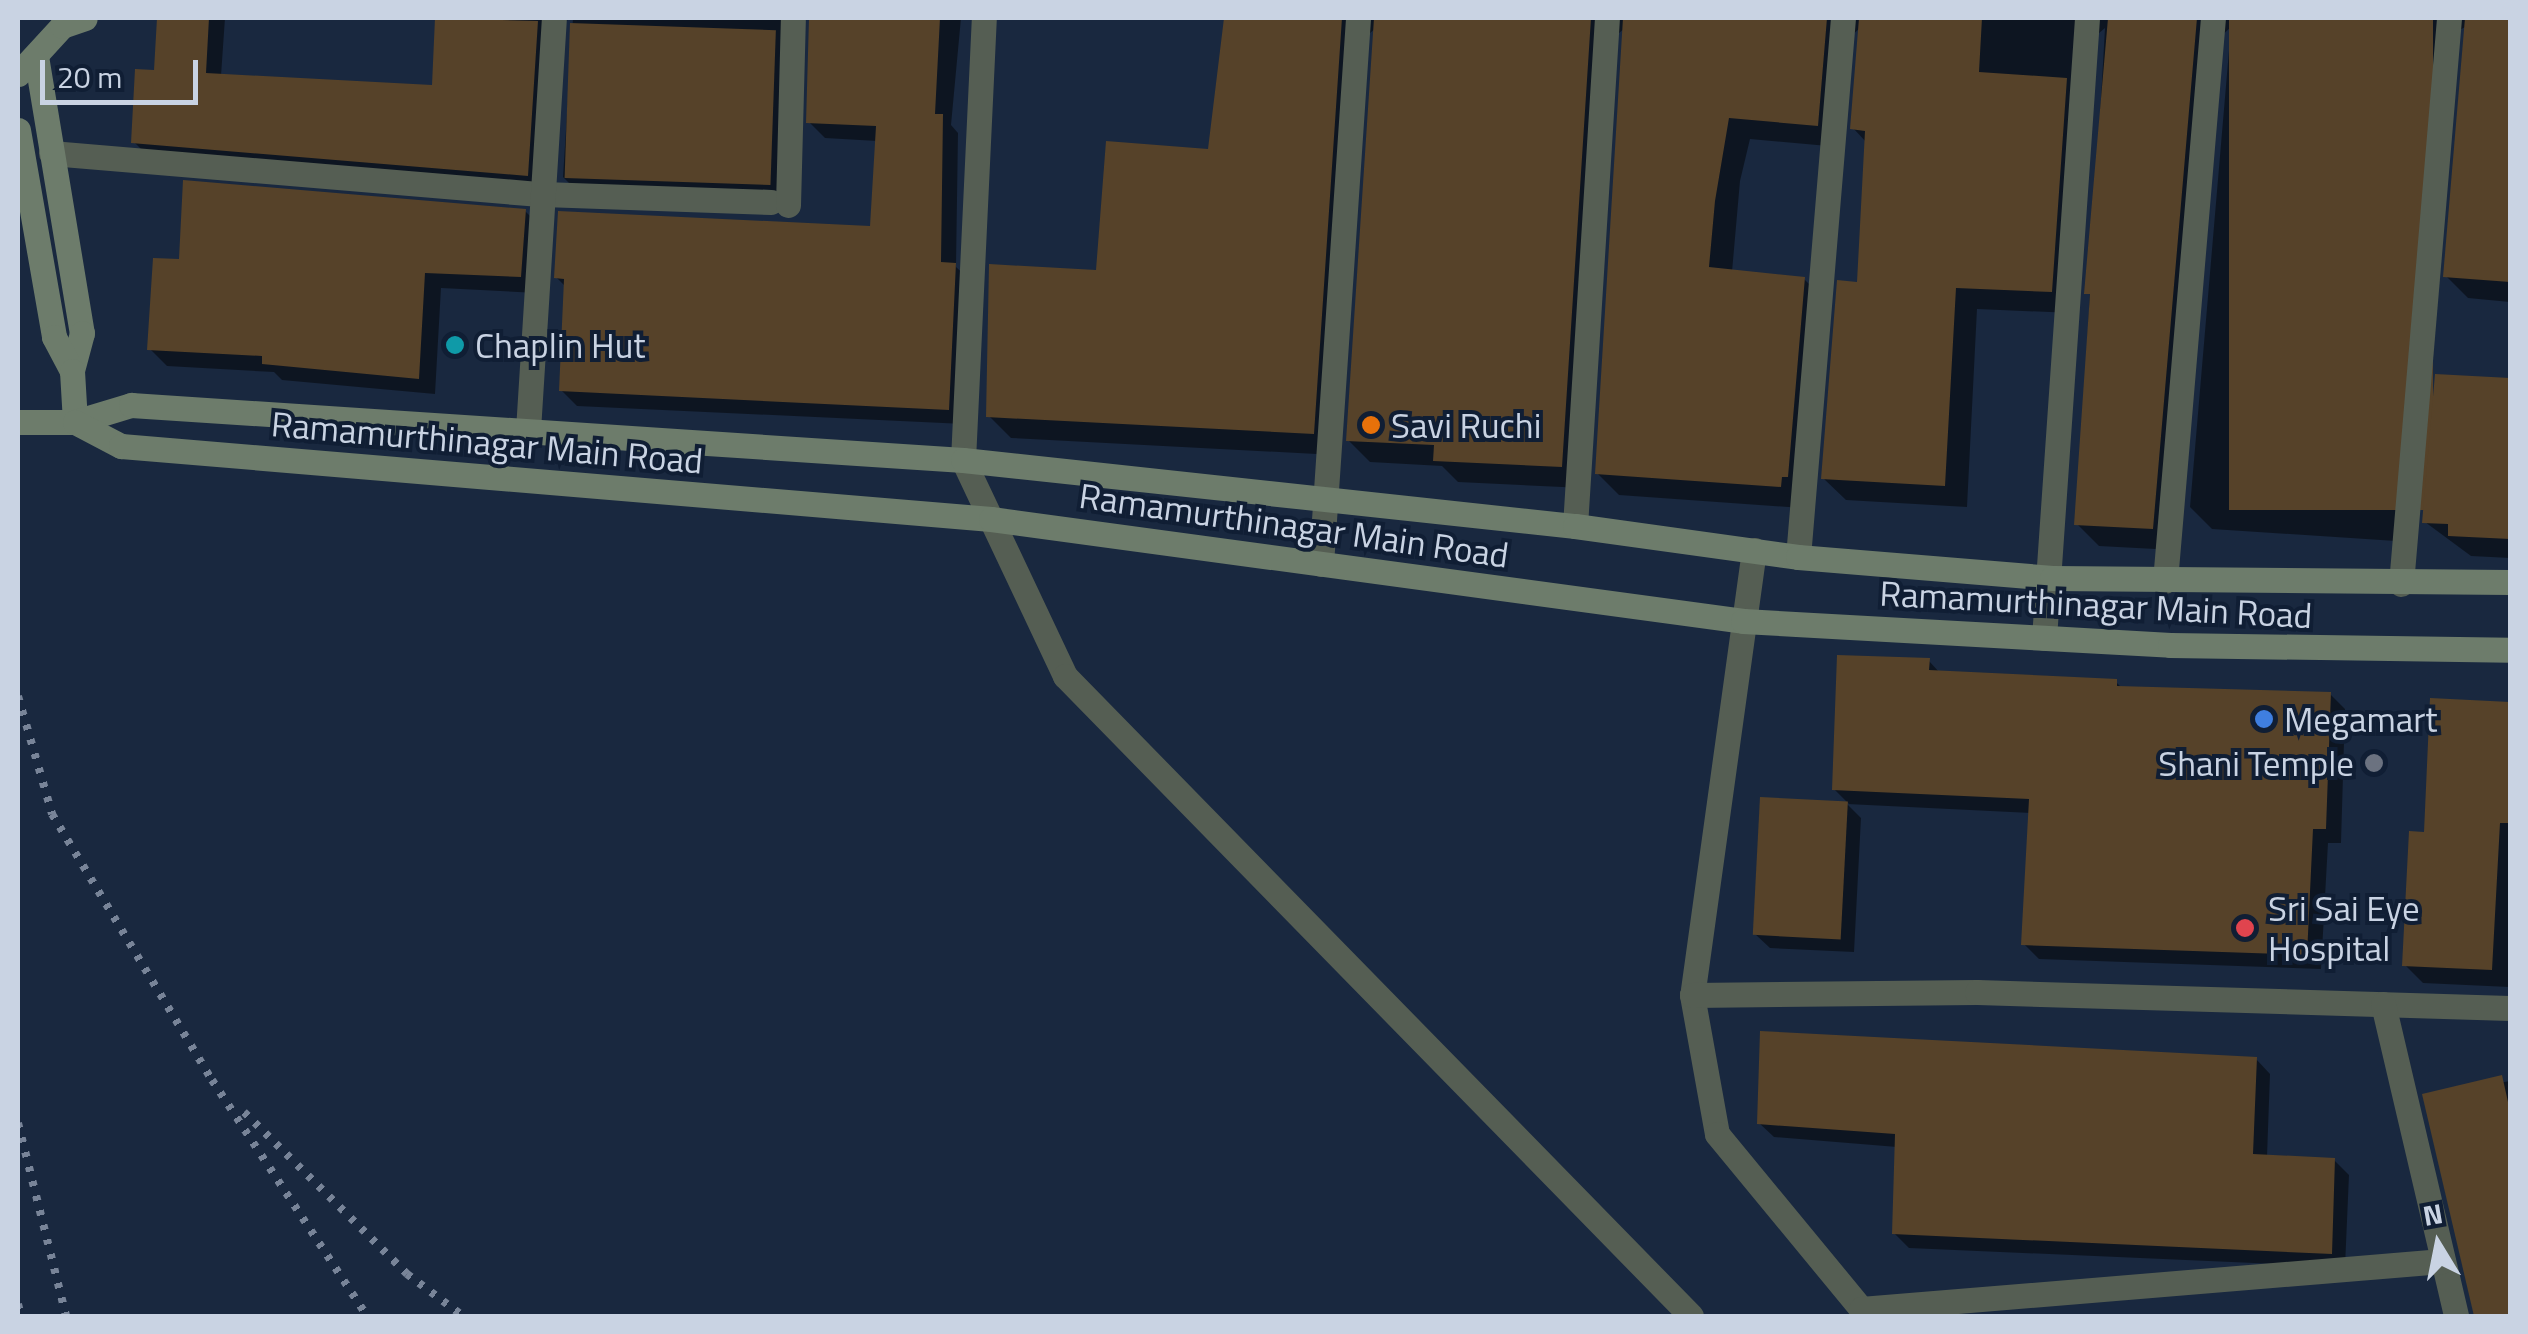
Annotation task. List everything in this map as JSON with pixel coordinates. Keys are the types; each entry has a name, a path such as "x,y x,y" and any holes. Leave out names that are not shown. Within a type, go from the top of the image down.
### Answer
{"main road":[{"path":"70,20 27,65 51,153 82,332 72,371 76,422"},
{"path":"18,130 54,337 72,371"},
{"name":"Ramamurthinagar Main Road","path":"23,422 76,422 131,405 963,460 1574,526 1798,557 2052,578 2510,582"},
{"name":"Ramamurthinagar Main Road","path":"76,422 121,446 991,519 1743,621 2044,638 2510,650"}],"street":[{"path":"528,430 554,18"},
{"path":"51,153 543,194 780,203 793,18"},
{"path":"984,18 963,460 1065,676 1690,1316"},
{"path":"1321,564 1358,18"},
{"path":"1574,526 1607,18"},
{"path":"1798,557 1843,18"},
{"path":"2044,638 2052,578 2087,18"},
{"path":"2165,581 2213,18"},
{"path":"2401,584 2449,18"},
{"path":"1754,550 1692,995 1717,1134 1864,1313 2442,1261"},
{"path":"1692,995 1977,992 2510,1008"},
{"path":"2383,1004 2456,1316"}],"building":[{"path":"157,18 209,18 206,73 432,85 435,18 538,21 528,176 131,143 135,69 154,70"},
{"path":"809,18 940,18 935,114 943,114 941,262 956,263 949,410 559,391 564,279 554,278 558,211 870,226 876,126 806,123"},
{"path":"1224,18 1342,18 1314,434 986,417 989,264 1096,270 1106,141 1208,149"},
{"path":"1374,18 1591,18 1562,467 1433,461 1434,445 1346,441"},
{"path":"1623,18 1827,18 1818,126 1729,118 1715,201 1709,267 1805,277 1788,477 1782,477 1781,487 1595,474"},
{"path":"1859,18 1982,18 1979,72 2067,78 2052,292 1956,288 1945,486 1821,479 1837,280 1857,282 1865,131 1850,129"},
{"path":"2108,18 2197,18 2153,529 2074,525 2090,294 2084,294"},
{"path":"2229,18 2433,18 2433,510 2229,510"},
{"path":"2465,18 2510,18 2510,282 2443,277"},
{"path":"570,23 776,30 770,185 565,178"},
{"path":"183,180 526,209 521,277 425,273 419,379 262,364 262,356 147,350 153,258 179,259"},
{"path":"2435,374 2510,378 2510,539 2448,536 2448,524 2422,523"},
{"path":"1837,655 1930,658 1929,670 2117,679 2117,686 2331,692 2326,829 2313,829 2307,955 2021,945 2029,799 1832,790"},
{"path":"2430,698 2510,702 2510,823 2500,823 2492,970 2402,966 2409,831 2424,832"},
{"path":"1760,797 1848,802 1841,939 1753,935"},
{"path":"1760,1031 2257,1057 2253,1154 2335,1158 2332,1254 1892,1234 1895,1134 1757,1124"},
{"path":"2502,1075 2510,1111 2510,1316 2474,1316 2422,1094"}],"railway":[{"path":"18,696 52,814 212,1080 367,1316"},
{"path":"244,1112 407,1274 463,1316"},
{"path":"18,1123 66,1316"},
{"path":"18,1304 21,1316"}],"place":[{"name":"Chaplin Hut","path":"455,345"},
{"name":"Savi Ruchi","path":"1371,425"},
{"name":"Megamart","path":"2264,719"},
{"name":"Shani Temple","path":"2374,763"},
{"name":"Sri Sai Eye Hospital","path":"2245,928"}]}
